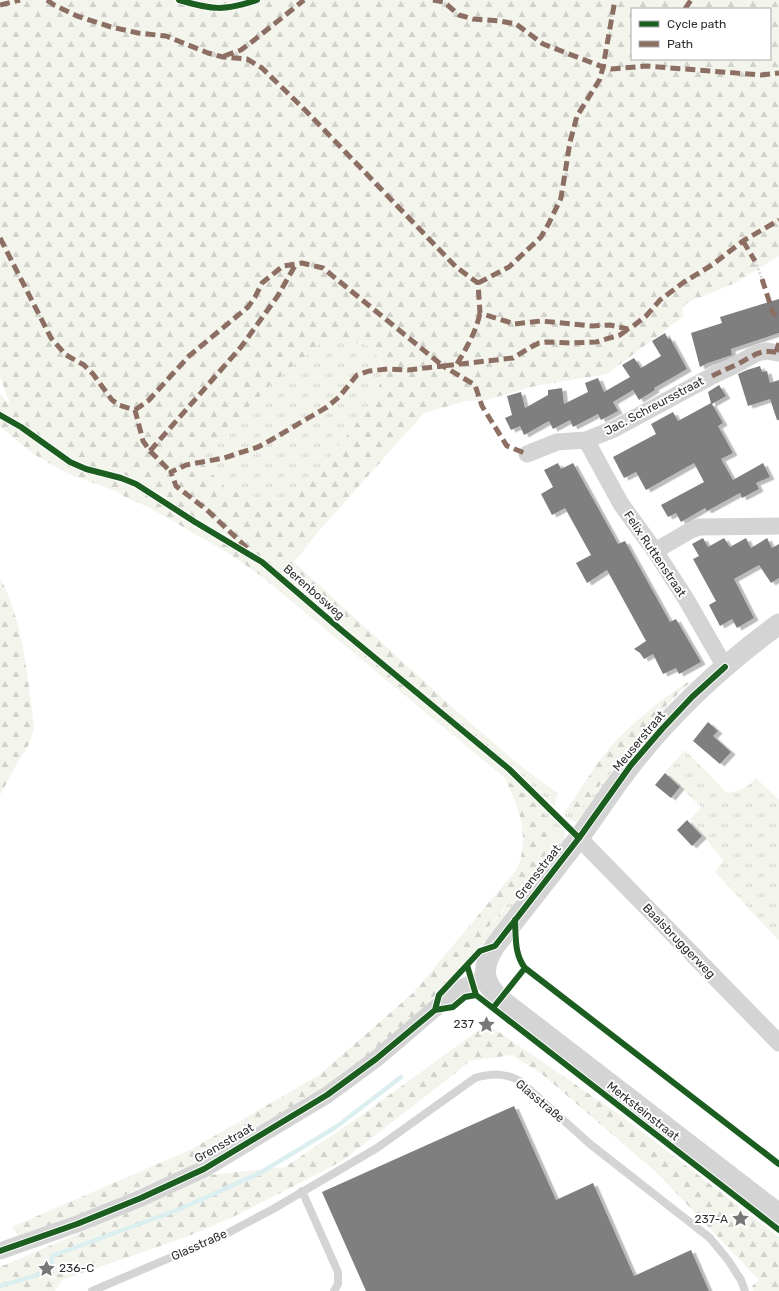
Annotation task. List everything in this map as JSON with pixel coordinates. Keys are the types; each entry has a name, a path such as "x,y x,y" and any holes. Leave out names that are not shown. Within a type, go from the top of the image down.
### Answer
{"street":[{"name":"Jac. Schreursstraat","path":"527,454 557,442 586,440 614,429 757,353 767,351 779,353"},
{"name":"Felix Ruttenstraat","path":"586,440 621,504 655,551 686,599 725,667"},
{"path":"655,551 691,530 700,527 779,526"},
{"name":"Meuserstraat","path":"579,838 631,765 687,702 725,667 779,624"},
{"name":"Grensstraat","path":"0,1251 77,1224 141,1198 204,1169 327,1095 376,1059 458,989 487,979 486,962 491,951 579,838"},
{"name":"Baalsbruggerweg","path":"579,838 779,1043"},
{"name":"Merksteinstraat","path":"487,979 490,988 500,999 779,1214"}],"lane":[{"name":"Glasstraße","path":"92,1291 226,1234 377,1148 475,1078 494,1074 506,1075 520,1081 590,1144 710,1238 728,1260 741,1280 745,1291"},
{"path":"302,1191 338,1272 338,1284 334,1291"}],"path":[{"path":"755,261 762,279"}],"green space":[{"path":"0,0 779,0 779,256 735,283 687,303 682,309 684,316 607,374 535,386 486,400 466,401 424,413 319,531 294,562 451,706 445,713 264,560 237,542 181,510 137,480 125,475 93,467 73,459 21,422 0,411 0,394 10,405 0,376","holes":["329,336 367,345 379,358 386,373 363,415 322,467 299,489 286,497 273,500 257,500 225,488 199,459 269,386"]},
{"path":"329,336 367,345 379,358 387,373 363,415 322,467 299,489 286,497 273,500 257,500 225,488 199,459 269,386"},
{"path":"0,419 23,433 67,465 83,472 114,480 136,488 186,522 247,556 278,579 344,638 406,688 402,693 260,575 228,553 150,508 125,497 116,491 71,475 54,466 34,454 0,427"},
{"path":"0,578 8,594 19,631 27,670 34,726 32,737 28,746 0,795"},
{"path":"693,679 662,710 578,812 569,806 596,766 614,743 652,708"},
{"path":"406,688 513,777 564,830 564,841 479,949 480,938 504,909 552,824 543,812 505,778 402,693"},
{"path":"451,706 516,762 558,793 554,806 516,769 445,713"},
{"path":"666,706 669,710 580,820 574,822 567,818 563,814 569,806 578,812"},
{"path":"685,750 727,793 743,788 756,778 779,800 779,941 715,872 723,860 690,820 701,807 665,772"},
{"path":"505,778 540,809 546,817 555,832 553,843 480,938 479,949 409,1022 333,1083 223,1150 178,1172 91,1210 20,1237 12,1227 192,1149 319,1075 414,992 517,869 523,845 523,833 518,811"},
{"path":"487,1024 623,1117 779,1237 779,1291 753,1291 752,1286 759,1280 657,1173 542,1074 511,1055 469,1061 457,1072 342,1161 229,1219 186,1237 62,1280 55,1291 0,1291 0,1267 134,1210 209,1175 285,1167 359,1117"}],"building":[{"path":"779,299 779,333 731,349 732,355 700,367 691,333 722,323 720,317"},
{"path":"665,333 668,339 670,338 687,369 654,388 655,390 639,400 633,390 613,402 618,411 601,420 598,414 573,427 570,420 553,429 549,421 524,435 520,426 511,430 505,418 512,415 507,396 521,392 525,408 548,395 548,390 562,388 564,404 588,392 585,383 598,378 604,392 630,377 622,365 634,358 641,368 661,356 652,341"},
{"path":"760,366 762,372 767,371 770,383 779,380 779,420 777,420 770,399 748,406 738,374"},
{"path":"719,385 726,396 712,404 723,423 718,426 733,453 721,459 733,480 763,463 770,477 756,483 759,489 742,498 740,493 707,511 705,508 681,522 676,513 668,517 661,505 704,482 694,463 646,490 636,472 624,478 613,457 656,434 651,424 673,412 678,421 711,403 708,392"},
{"path":"558,463 561,469 573,463 618,544 625,541 670,622 676,619 701,662 679,674 676,668 663,674 653,654 644,659 640,653 634,649 646,641 607,570 587,583 576,563 591,555 565,508 552,515 541,494 553,487 544,470"},
{"path":"703,538 708,547 724,538 730,547 746,538 751,548 767,538 772,548 779,544 779,578 771,583 759,565 734,579 754,618 737,628 732,619 720,626 709,605 716,601 693,559 699,556 692,544"},
{"path":"708,722 718,731 713,736 731,752 720,764 693,741"},
{"path":"665,773 680,787 671,798 655,785"},
{"path":"687,820 702,836 692,846 677,830"},
{"path":"514,1106 556,1200 593,1183 634,1276 691,1250 709,1291 366,1291 322,1192"}],"waterway":[{"path":"0,1286 51,1271 52,1256 180,1209 260,1173 336,1127 401,1077"}],"marked path":[{"path":"0,5 20,0"},
{"path":"47,0 77,16 111,27 138,33 166,36 208,53 223,57 247,59 262,68 305,110 456,267 478,283 480,313 515,324 541,321 592,326 610,325 628,329 646,316 660,300 684,282 712,265 743,241 779,220"},
{"path":"224,56 241,50 304,0"},
{"path":"433,0 444,2 459,15 473,19 516,24 543,44 603,67 615,0"},
{"path":"686,8 691,0"},
{"path":"478,283 509,267 541,237 561,198 570,142 577,116 600,79 603,67 611,69 646,66 761,75 779,73"},
{"path":"0,238 51,338 66,355 84,365 93,374 112,400 119,405 135,410 143,441 150,451 171,472"},
{"path":"743,241 755,261"},
{"path":"135,410 148,401 189,356 248,307 262,283 283,266 302,263 323,268 443,366 513,358 539,343 596,342 620,335 628,329"},
{"path":"150,451 241,347 277,297 296,264"},
{"path":"762,279 773,313 779,318"},
{"path":"457,364 474,333 480,313"},
{"path":"776,352 779,343"},
{"path":"712,376 762,352 767,351 779,353"},
{"path":"247,548 207,510 176,486 171,472 186,465 224,458 258,447 327,407 339,397 357,375 369,371 388,369 408,370 443,366 475,385 482,406 507,446 527,454"}],"cycle path":[{"path":"179,0 201,6 218,8 246,4 257,0"},
{"name":"Berenbosweg","path":"0,415 21,427 70,462 86,469 121,478 136,484 195,522 262,562 340,629 509,769 579,838"},
{"path":"435,1010 439,995 480,951 495,946 579,838 631,765 692,697 725,667"},
{"path":"515,920 517,951 521,963 525,968 779,1164"},
{"path":"467,965 476,995 779,1230"},
{"path":"493,1008 525,968"},
{"path":"0,1251 77,1224 141,1198 204,1169 327,1095 376,1059 435,1010 453,1007 465,997 476,995"}],"place":[{"name":"237","path":"487,1024"},
{"name":"237-A","path":"741,1219"},
{"name":"236-C","path":"46,1268"}]}
